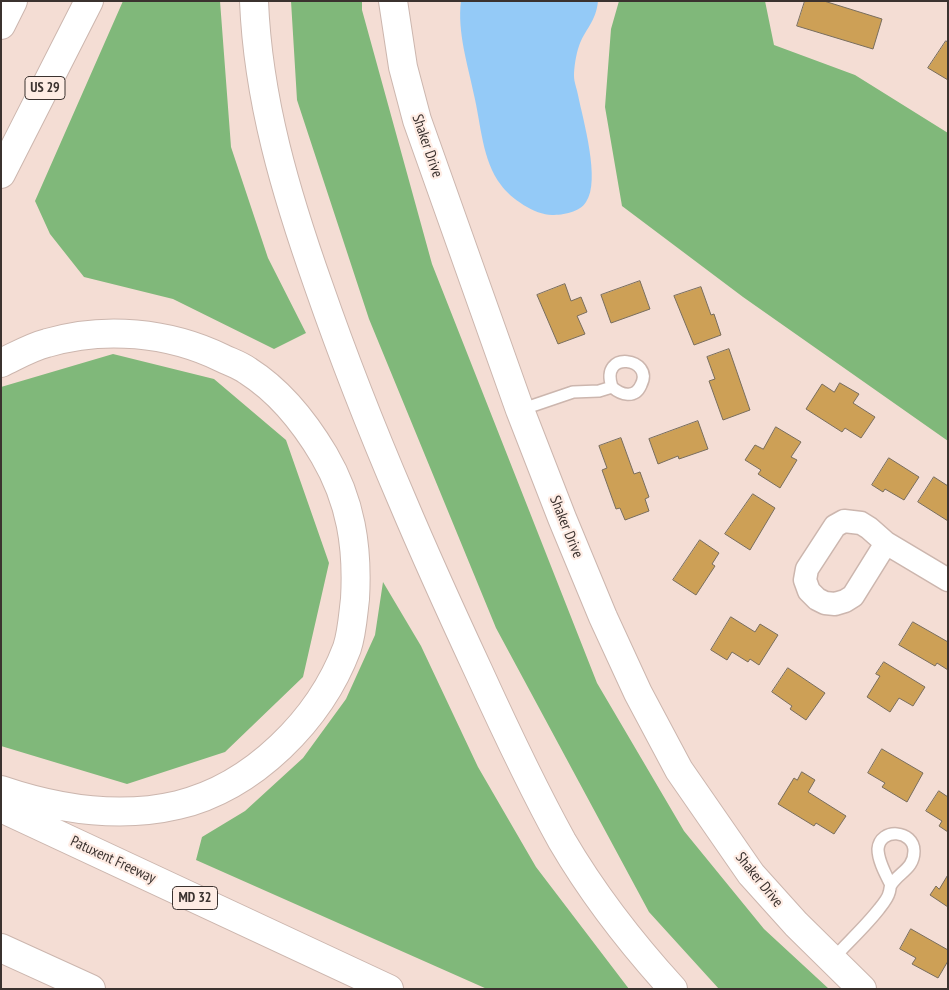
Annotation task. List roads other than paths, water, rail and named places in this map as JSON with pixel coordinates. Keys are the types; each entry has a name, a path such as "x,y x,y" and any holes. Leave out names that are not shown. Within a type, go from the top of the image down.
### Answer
{"main road":[{"path":"1,25 13,1"},
{"name":"US 29","path":"1,174 89,1"},
{"path":"254,1 255,27 263,92 277,157 295,220 338,340 379,446 489,694 527,774 563,842 599,897 642,954 673,989"},
{"name":"Shaker Drive","path":"393,1 403,67 417,120 520,410 603,617 638,693 679,770 751,874 796,924 862,989"},
{"path":"1,363 45,343 80,335 115,333 159,337 203,348 248,370 285,401 312,434 332,469 346,500 354,537 356,574 354,614 347,647 333,676 316,705 295,733 247,774 219,790 179,805 139,811 101,811 60,806 1,790"},
{"name":"Patuxent Freeway","path":"1,808 389,989"},
{"path":"1,948 91,989"},
{"path":"1,968 49,989"}],"street":[{"path":"886,544 948,580"}],"lane":[{"path":"520,410 573,392 612,387"},
{"path":"832,960 880,908 889,895 891,885"}],"water":[{"path":"461,1 598,1 593,20 581,40 574,69 574,81 590,150 592,180 586,202 580,208 566,214 556,215 538,212 510,195 495,175 483,142 464,48 460,25"}]}
